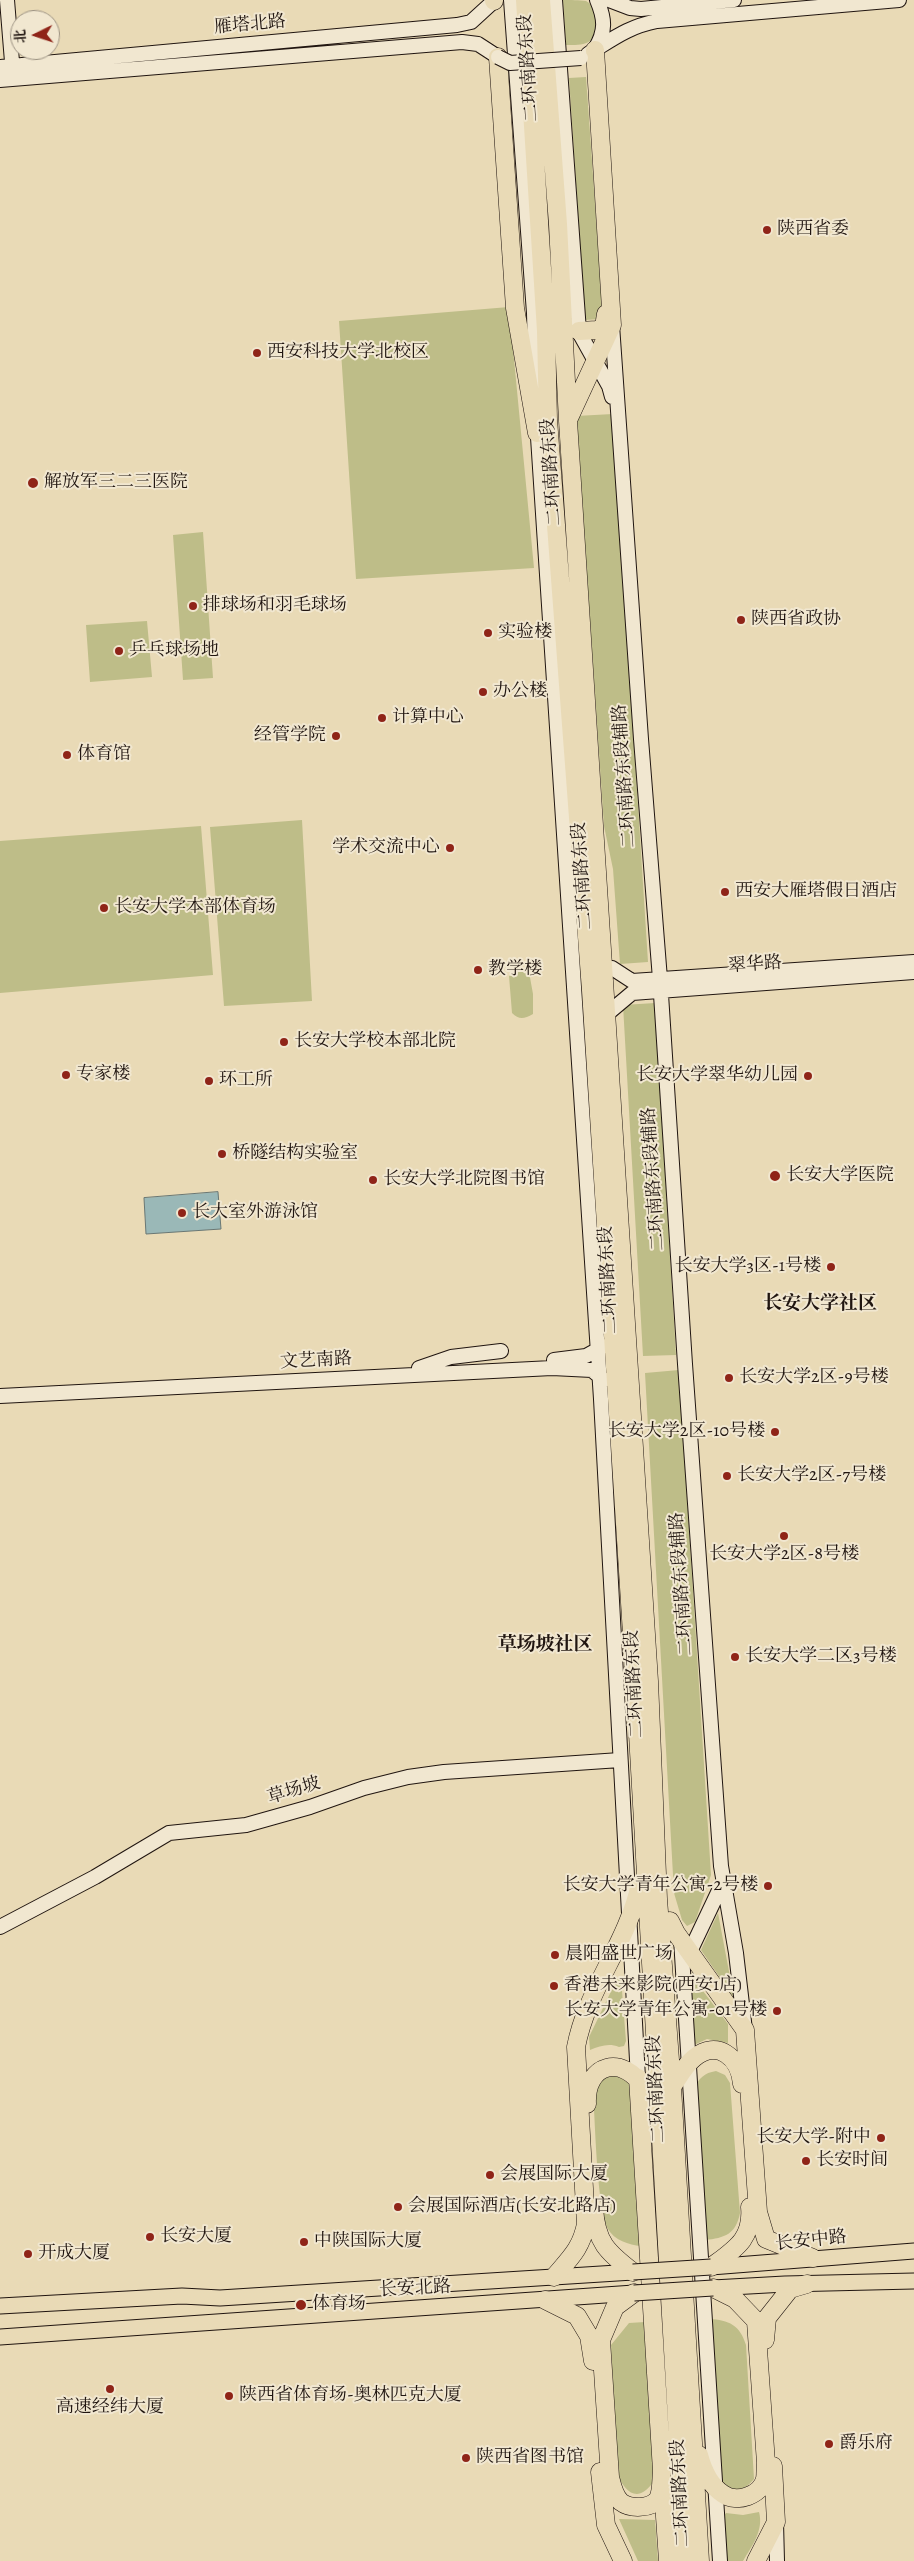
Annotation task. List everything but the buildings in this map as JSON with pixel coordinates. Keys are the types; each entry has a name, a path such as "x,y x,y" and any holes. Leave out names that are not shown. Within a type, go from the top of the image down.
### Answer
{"highway":[{"name":"二环南路东段","path":"525,0 546,331 548,419 591,990 617,1402 658,2115 696,2560"},
{"name":"二环南路东段","path":"542,0 558,224 561,304 594,834 611,1011 649,1681 655,1822 674,2084 692,2432 696,2560"},
{"path":"579,331 600,329 607,321 588,54"},
{"path":"568,421 612,325 588,54"},
{"path":"498,57 515,308 537,433"},
{"path":"594,834 606,889 612,968 611,1011 645,1452 670,1921 674,2084"},
{"path":"655,1822 666,1861"},
{"path":"554,2277 576,2252 583,2240 586,2224 576,2047 580,2028 637,1901 644,1864"},
{"path":"670,1921 685,1952 745,2030 758,2212 766,2239 813,2258"},
{"path":"674,2084 688,2064 703,2052 720,2050 734,2059 741,2078 751,2213 750,2229 742,2241 711,2267"},
{"path":"633,2272 611,2255 601,2242 595,2223 587,2094 589,2084 603,2069 612,2066 621,2067 638,2078 658,2115"},
{"path":"638,2078 668,2561"},
{"path":"756,2561 776,2522 764,2335 768,2318 790,2289 807,2284"},
{"path":"692,2432 705,2474 724,2496 738,2498 756,2494 764,2480 766,2463 756,2321 735,2299 713,2288"},
{"path":"634,2293 615,2307 601,2340 610,2476 614,2492 621,2502 634,2507 648,2506 657,2500 662,2471"},
{"path":"545,2300 577,2316 588,2336 592,2352 606,2525 623,2561"}],"main road":[{"path":"6,73 8,0"},
{"path":"498,0 534,313 537,433 600,1374 628,1924 638,2078"},
{"name":"雁塔北路","path":"6,73 457,25 471,22 498,0"},
{"path":"555,0 579,331"},
{"path":"588,54 604,28 604,21 596,0"},
{"path":"609,0 630,8 641,9 734,0"},
{"path":"588,54 616,35 638,25 657,21 899,0"},
{"name":"雁塔北路","path":"6,73 462,42 478,44 510,63 588,54"},
{"path":"561,304 579,331 609,386 618,416"},
{"name":"二环南路东段辅路","path":"612,325 661,985 685,1364 723,1882 736,1953 745,2030"},
{"name":"翠华路","path":"611,1011 632,993 661,985 914,962"},
{"name":"翠华路","path":"612,968 632,981 661,985 914,972"},
{"name":"文艺南路","path":"0,1389 560,1360 578,1358 598,1352 612,1339"},
{"path":"419,1368 451,1357 501,1351"},
{"name":"文艺南路","path":"0,1396 552,1368 579,1368 600,1374"},
{"path":"600,1374 617,1402"},
{"name":"草场坡","path":"0,1927 95,1877 169,1833 246,1825 310,1807 364,1788 408,1777 444,1772 620,1760"},
{"path":"720,2561 688,2064 685,1952 723,1882"},
{"name":"长安中路","path":"711,2267 784,2263 813,2258 914,2251"},
{"name":"长安北路","path":"0,2306 182,2296 220,2298 711,2267"},
{"path":"713,2288 914,2281"},
{"name":"长安北路","path":"0,2337 713,2288"},
{"path":"776,2522 777,2561"}],"shaded area":[{"path":"563,0 586,1 594,8 598,18 597,29 592,39 587,43 566,45"},
{"path":"586,77 603,316 600,319 585,320 569,78"},
{"path":"509,307 534,568 356,579 339,321"},
{"path":"613,414 648,962 620,964 613,869 604,826 576,416"},
{"name":"排球场和羽毛球场","path":"203,532 213,678 183,680 173,535"},
{"name":"乒乓球场地","path":"147,621 152,677 90,682 86,625"},
{"path":"302,820 312,1001 224,1006 210,827"},
{"name":"长安大学本部体育场","path":"201,826 213,975 0,993 0,841"},
{"path":"522,969 529,972 533,994 533,1014 522,1018 512,1013 509,976"},
{"path":"655,1003 676,1355 643,1356 623,1005"},
{"path":"679,1370 711,1875 695,1922 687,1926 682,1920 674,1893 645,1373"},
{"path":"718,1913 734,1998 701,1950"},
{"path":"621,1978 626,2041 624,2046 612,2045 590,2050 589,2037 617,1979"},
{"path":"697,1983 728,2024 728,2043 707,2039 694,2045 690,1984"},
{"path":"716,2071 725,2075 730,2083 740,2213 736,2226 728,2234 705,2240 694,2089 702,2077"},
{"path":"609,2073 631,2080 641,2246 622,2241 611,2233 604,2219 601,2204 593,2091"},
{"path":"709,2319 728,2322 733,2325 744,2338 746,2345 754,2479 745,2487 735,2490 726,2486 718,2477"},
{"path":"645,2322 654,2481 642,2493 637,2494 632,2493 624,2486 616,2473 611,2345 629,2323"},
{"path":"759,2512 759,2531 743,2561 725,2561 722,2518 726,2513 743,2515"},
{"path":"619,2519 655,2520 658,2561 638,2561"}],"water":[{"name":"长大室外游泳馆","path":"218,1192 221,1229 146,1234 144,1198"}],"place":[{"name":"陕西省委","path":"767,230"},
{"name":"西安科技大学北校区","path":"257,353"},
{"name":"解放军三二三医院","path":"33,483"},
{"name":"排球场和羽毛球场","path":"193,606"},
{"name":"陕西省政协","path":"741,620"},
{"name":"实验楼","path":"488,633"},
{"name":"乒乓球场地","path":"119,651"},
{"name":"办公楼","path":"483,692"},
{"name":"计算中心","path":"382,718"},
{"name":"经管学院","path":"336,736"},
{"name":"体育馆","path":"67,755"},
{"name":"学术交流中心","path":"450,848"},
{"name":"西安大雁塔假日酒店","path":"725,892"},
{"name":"长安大学本部体育场","path":"104,908"},
{"name":"教学楼","path":"478,970"},
{"name":"长安大学校本部北院","path":"284,1042"},
{"name":"专家楼","path":"66,1075"},
{"name":"长安大学翠华幼儿园","path":"808,1076"},
{"name":"环工所","path":"209,1081"},
{"name":"桥隧结构实验室","path":"222,1154"},
{"name":"长安大学医院","path":"775,1176"},
{"name":"长安大学北院图书馆","path":"373,1180"},
{"name":"长大室外游泳馆","path":"182,1213"},
{"name":"长安大学3区-1号楼","path":"831,1267"},
{"name":"长安大学2区-9号楼","path":"729,1378"},
{"name":"长安大学2区-10号楼","path":"775,1432"},
{"name":"长安大学2区-7号楼","path":"727,1476"},
{"name":"长安大学2区-8号楼","path":"784,1536"},
{"name":"长安大学二区3号楼","path":"735,1657"},
{"name":"长安大学青年公寓-2号楼","path":"768,1886"},
{"name":"晨阳盛世广场","path":"555,1955"},
{"name":"香港未来影院(西安1店)","path":"554,1986"},
{"name":"长安大学青年公寓-01号楼","path":"777,2011"},
{"name":"长安大学-附中","path":"881,2138"},
{"name":"长安时间","path":"806,2161"},
{"name":"会展国际大厦","path":"490,2175"},
{"name":"会展国际酒店(长安北路店)","path":"398,2207"},
{"name":"长安大厦","path":"150,2237"},
{"name":"中陕国际大厦","path":"304,2242"},
{"name":"开成大厦","path":"28,2254"},
{"name":"体育场","path":"301,2305"},
{"name":"高速经纬大厦","path":"110,2389"},
{"name":"陕西省体育场-奥林匹克大厦","path":"229,2396"},
{"name":"爵乐府","path":"829,2444"},
{"name":"陕西省图书馆","path":"466,2458"}],"district":[{"name":"长安大学社区","path":"820,1304"},
{"name":"草场坡社区","path":"545,1645"}]}
